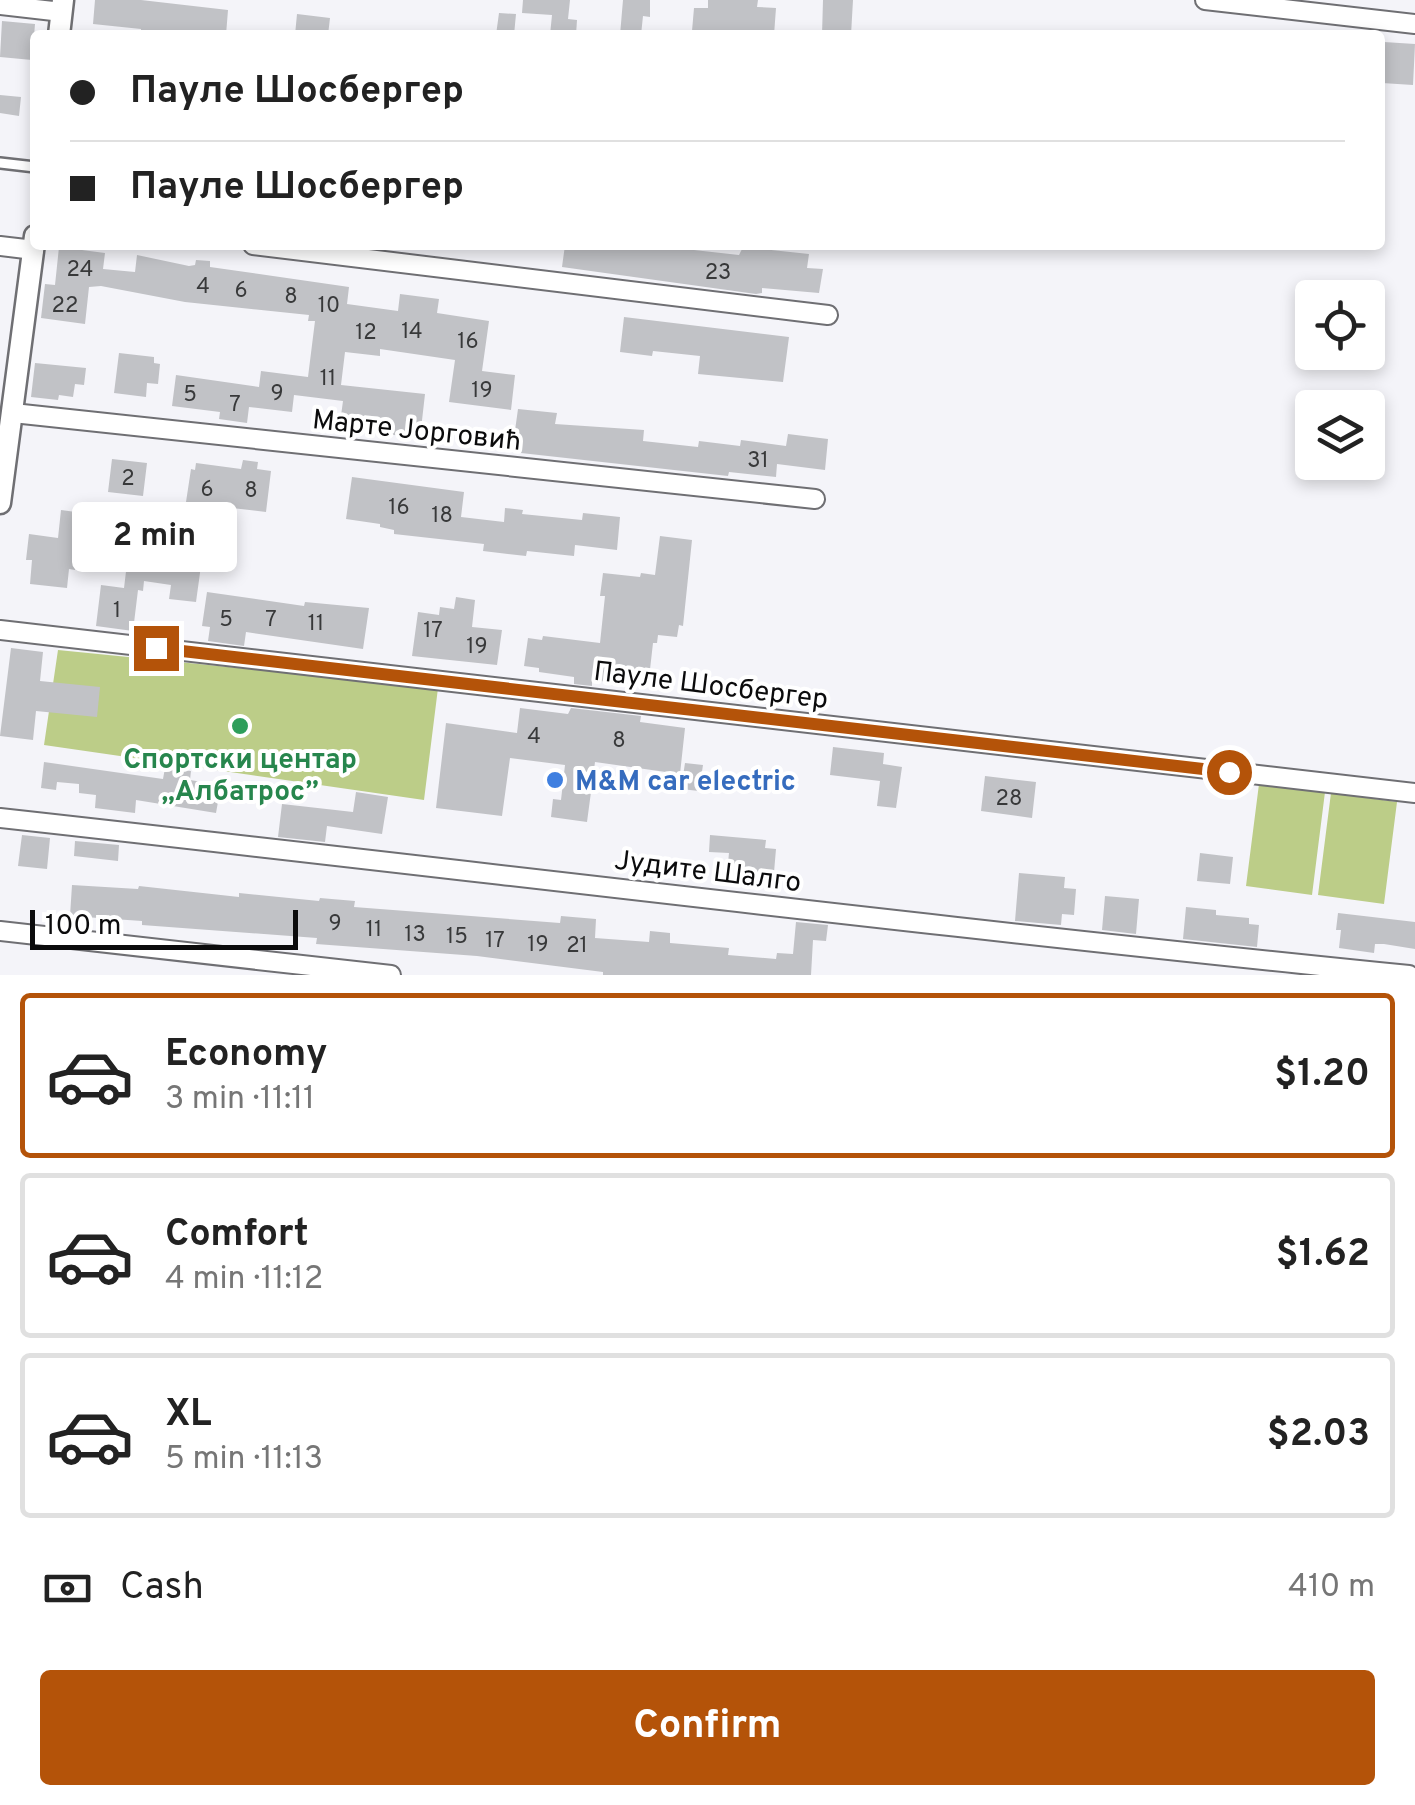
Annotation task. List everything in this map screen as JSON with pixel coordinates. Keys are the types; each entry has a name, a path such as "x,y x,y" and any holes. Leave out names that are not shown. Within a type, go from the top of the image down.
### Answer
{"street":[{"path":"1205,0 1415,24"},
{"path":"0,5 62,6"},
{"path":"0,246 30,243"},
{"path":"0,503 33,250"},
{"path":"294,250 828,315"},
{"name":"Марте Јорговић","path":"12,413 815,499"},
{"name":"Пауле Шосбергер","path":"0,630 1415,793"},
{"name":"Јудите Шалго","path":"0,818 1018,936 1409,975"},
{"path":"0,931 391,975"}],"lane":[{"path":"0,163 30,166"}],"green space":[{"name":"Спортски центар „Албатрос”","path":"58,650 438,688 424,800 44,745"},
{"path":"1259,784 1325,792 1312,895 1246,886"},
{"path":"1331,793 1397,802 1384,904 1318,895"}],"building":[{"path":"95,0 141,0 228,10 226,30 141,30 93,24"},
{"path":"523,0 570,0 568,19 577,20 576,30 550,30 552,15 522,13"},
{"path":"623,0 650,0 650,17 643,16 642,30 620,30"},
{"path":"708,0 758,0 757,7 776,8 774,30 692,30 694,8 708,8"},
{"path":"823,0 853,0 851,30 822,30"},
{"path":"499,13 516,14 514,30 497,30"},
{"path":"297,14 330,18 329,30 295,30"},
{"path":"2,21 35,24 34,30 30,30 30,60 0,57"},
{"path":"1385,42 1415,44 1413,85 1385,83"},
{"path":"0,95 21,97 19,116 0,113"},
{"path":"59,250 82,250 105,253 103,269 135,272 137,255 189,266 195,265 196,260 210,261 210,267 349,287 347,304 398,311 400,294 439,299 437,313 489,321 482,371 515,375 511,410 449,402 455,360 380,349 380,356 345,352 341,385 425,394 420,438 385,434 386,428 340,423 343,401 294,395 292,412 249,407 247,423 219,419 220,412 172,406 176,375 259,387 261,371 308,377 315,321 308,321 309,315 185,302 101,286 89,287 85,324 41,318 45,284 55,285"},
{"path":"564,250 694,250 739,255 742,250 771,250 809,254 807,268 823,269 819,293 762,288 762,293 756,294 562,267"},
{"path":"624,317 789,337 783,382 698,374 700,356 620,352"},
{"path":"119,353 154,357 154,363 160,364 158,384 147,383 146,397 114,393"},
{"path":"35,363 86,368 84,385 75,384 73,397 31,397"},
{"path":"518,409 557,413 555,424 644,430 643,441 698,447 699,441 740,446 741,440 786,446 788,434 828,439 825,470 777,464 776,477 729,472 728,476 512,452"},
{"path":"112,459 147,463 143,496 108,492"},
{"path":"243,460 258,462 257,469 271,471 266,512 207,505 206,517 189,514 191,503 186,502 191,469 195,470 196,463 241,469"},
{"path":"352,477 464,492 461,517 504,522 505,508 523,510 522,514 582,520 583,513 620,517 617,550 575,545 574,556 527,551 526,556 483,551 484,544 394,534 394,530 380,524 346,519"},
{"path":"61,510 98,515 95,541 78,539 75,570 69,569 67,588 30,584 32,560 26,560 29,534 58,538"},
{"path":"660,536 692,540 683,626 679,625 677,637 658,635 657,643 653,643 648,687 592,680 592,686 574,684 574,677 524,666 528,638 542,640 543,636 600,643 603,573 655,575"},
{"path":"176,548 203,551 196,602 169,599 171,585 144,581 143,591 138,590 133,631 96,626 101,585 124,588 128,555 174,559"},
{"path":"207,592 304,606 305,602 369,608 363,649 246,632 244,646 208,641 210,627 202,626"},
{"path":"456,597 475,600 472,627 502,630 497,665 412,656 418,612 439,615 440,607 454,609"},
{"path":"11,648 43,652 40,681 100,687 97,717 36,711 33,740 0,736"},
{"path":"520,708 568,714 571,708 641,716 640,722 685,728 680,774 595,762 587,822 551,817 553,799 561,800 565,765 510,758 502,816 436,808 446,723 517,733"},
{"path":"833,747 884,753 883,764 902,767 896,808 877,806 880,781 830,775"},
{"path":"44,762 163,779 165,768 191,771 190,780 221,785 216,813 136,800 135,813 95,808 96,795 79,793 79,784 57,782 56,790 41,788"},
{"path":"685,763 703,765 699,791 681,789"},
{"path":"985,776 1036,782 1032,818 981,811"},
{"path":"356,792 388,797 382,834 327,826 325,842 278,837 282,804 353,812"},
{"path":"22,835 50,838 47,869 18,866"},
{"path":"710,835 766,840 765,848 776,849 773,884 744,882 745,869 728,863 729,853 709,852"},
{"path":"75,841 119,845 118,861 74,856"},
{"path":"1200,853 1233,857 1230,884 1197,881"},
{"path":"1019,873 1065,877 1064,888 1076,889 1074,915 1062,914 1061,925 1015,921"},
{"path":"72,885 138,889 139,886 239,897 239,893 319,901 320,898 355,901 354,907 560,923 561,916 596,919 595,938 649,942 650,931 670,933 670,943 729,948 728,955 776,959 777,953 793,954 796,922 828,925 826,941 813,940 811,975 603,975 477,956 316,944 317,938 70,916"},
{"path":"1105,896 1139,899 1136,934 1102,930"},
{"path":"1186,907 1249,918 1249,924 1259,925 1257,947 1183,939"},
{"path":"1338,913 1415,922 1415,949 1384,944 1375,944 1374,953 1339,948"}],"place":[{"name":"Спортски центар „Албатрос”","path":"240,726"},
{"name":"M&M car electric","path":"555,780"}],"route":[{"path":"156,648 1229,772"}]}
